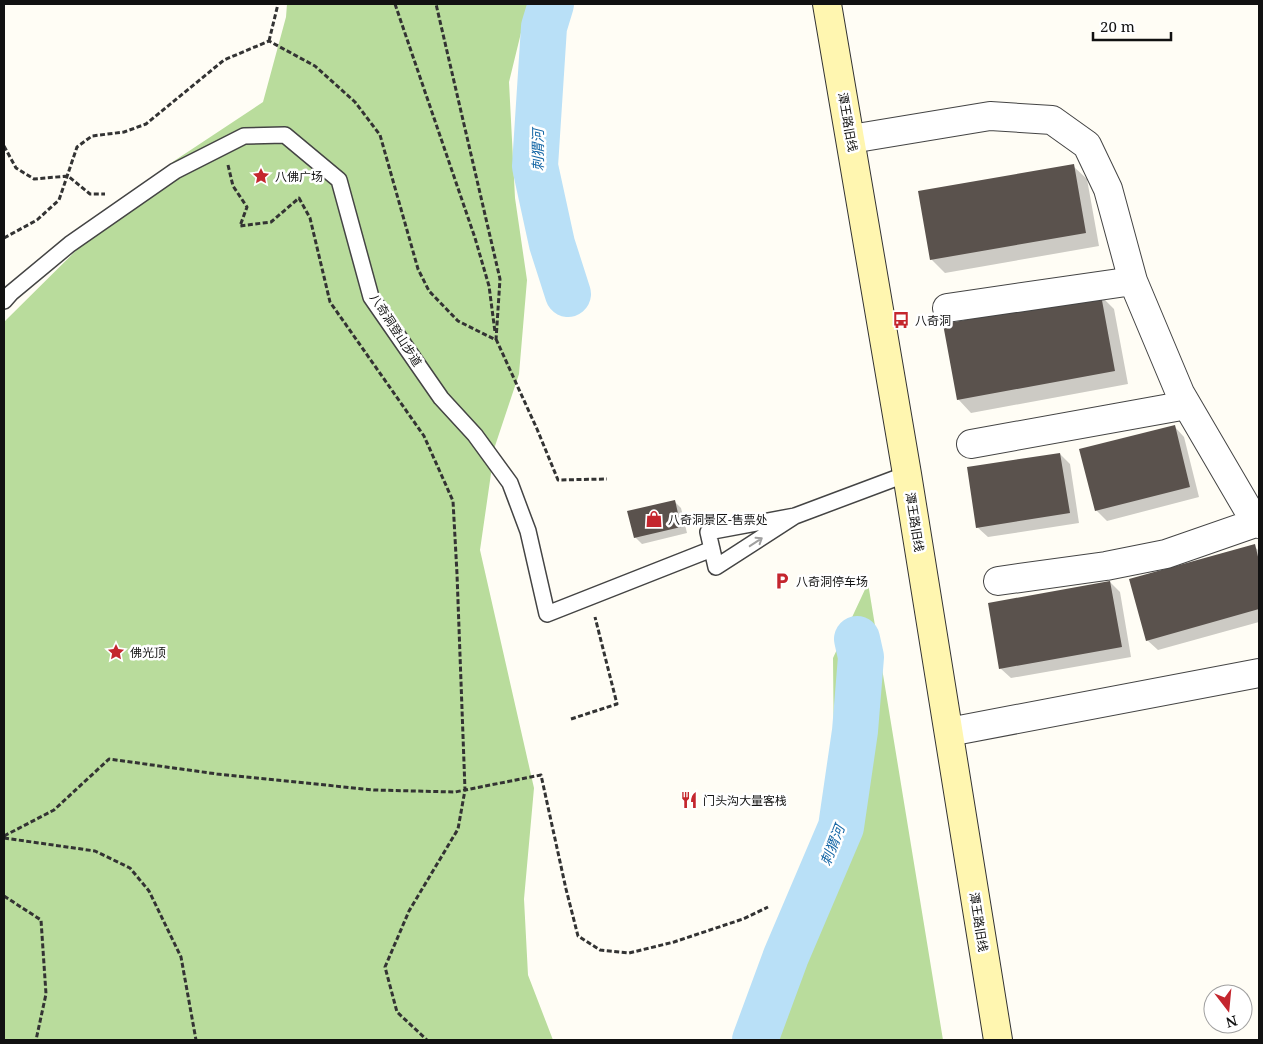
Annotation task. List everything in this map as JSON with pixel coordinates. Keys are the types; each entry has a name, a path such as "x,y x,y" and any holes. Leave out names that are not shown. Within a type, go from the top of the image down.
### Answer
{"main road":[{"name":"潭王路旧线","path":"827,4 908,474 998,1040"}],"street":[{"path":"851,139 990,116 1052,120 1087,145 1108,189 1133,281 1180,393 1249,511 1259,523 1166,554 1106,566 998,581"},
{"path":"947,308 1133,281"},
{"path":"971,444 1188,405"},
{"path":"949,732 1259,673"}],"lane":[{"name":"八奇洞登山步道","path":"4,301 70,244 175,171 244,136 285,135 339,180 371,297 441,398 475,435 510,483 528,531 548,614 712,549"},
{"path":"795,516 716,567 708,532 795,516 908,474"}],"path":[{"path":"269,41 278,4"},
{"path":"395,4 475,238 489,286 496,340 558,480 607,479"},
{"path":"436,4 500,280 496,340"},
{"path":"4,238 37,220 59,200 77,147 92,136 124,132 146,124 224,60 269,41"},
{"path":"269,41 315,66 354,102 380,135 418,270 429,291 458,321 496,340"},
{"path":"4,146 16,168 34,179 68,176 90,194 143,193"},
{"path":"224,146 233,186 247,207 240,226 271,222 299,198 310,218 330,302 424,436 453,501 465,790 458,829 410,911 385,967 397,1012 427,1040"},
{"path":"570,719 617,704 590,597"},
{"path":"4,837 54,810 109,759 217,774 374,790 455,792 542,775 578,936 600,950 629,954 743,920 768,906"},
{"path":"4,837 95,851 130,868 149,891 181,957 196,1040"},
{"path":"4,896 41,920 46,994 36,1040"}],"green space":[{"path":"287,4 528,4 509,82 515,198 527,280 519,374 495,446 480,550 534,788 524,899 528,975 553,1040 4,1040 4,322 126,201 174,161 263,102 286,17"},
{"path":"868,583 943,1040 769,1040 799,962 822,867 834,763 833,658"}],"building":[{"path":"1074,164 1086,233 930,260 918,191"},
{"path":"1101,295 1115,371 957,400 943,324"},
{"path":"1175,425 1190,487 1095,511 1079,449"},
{"path":"1060,453 1070,513 976,528 967,467"},
{"name":"八奇洞景区-售票处","path":"675,500 681,527 634,538 627,511"},
{"path":"1255,544 1259,561 1259,609 1146,641 1129,579"},
{"path":"1110,581 1122,647 999,669 988,603"}],"waterway":[{"name":"刺猬河","path":"551,4 544,27 535,166 552,244 568,294"},
{"name":"刺猬河","path":"755,1040 786,956 841,827 855,731 861,657 857,639"}],"place":[{"name":"八佛广场","path":"261,176"},
{"name":"八奇洞","path":"901,320"},
{"name":"八奇洞景区-售票处","path":"654,519"},
{"name":"八奇洞停车场","path":"782,581"},
{"name":"佛光顶","path":"116,652"},
{"name":"门头沟大量客栈","path":"689,800"}]}
